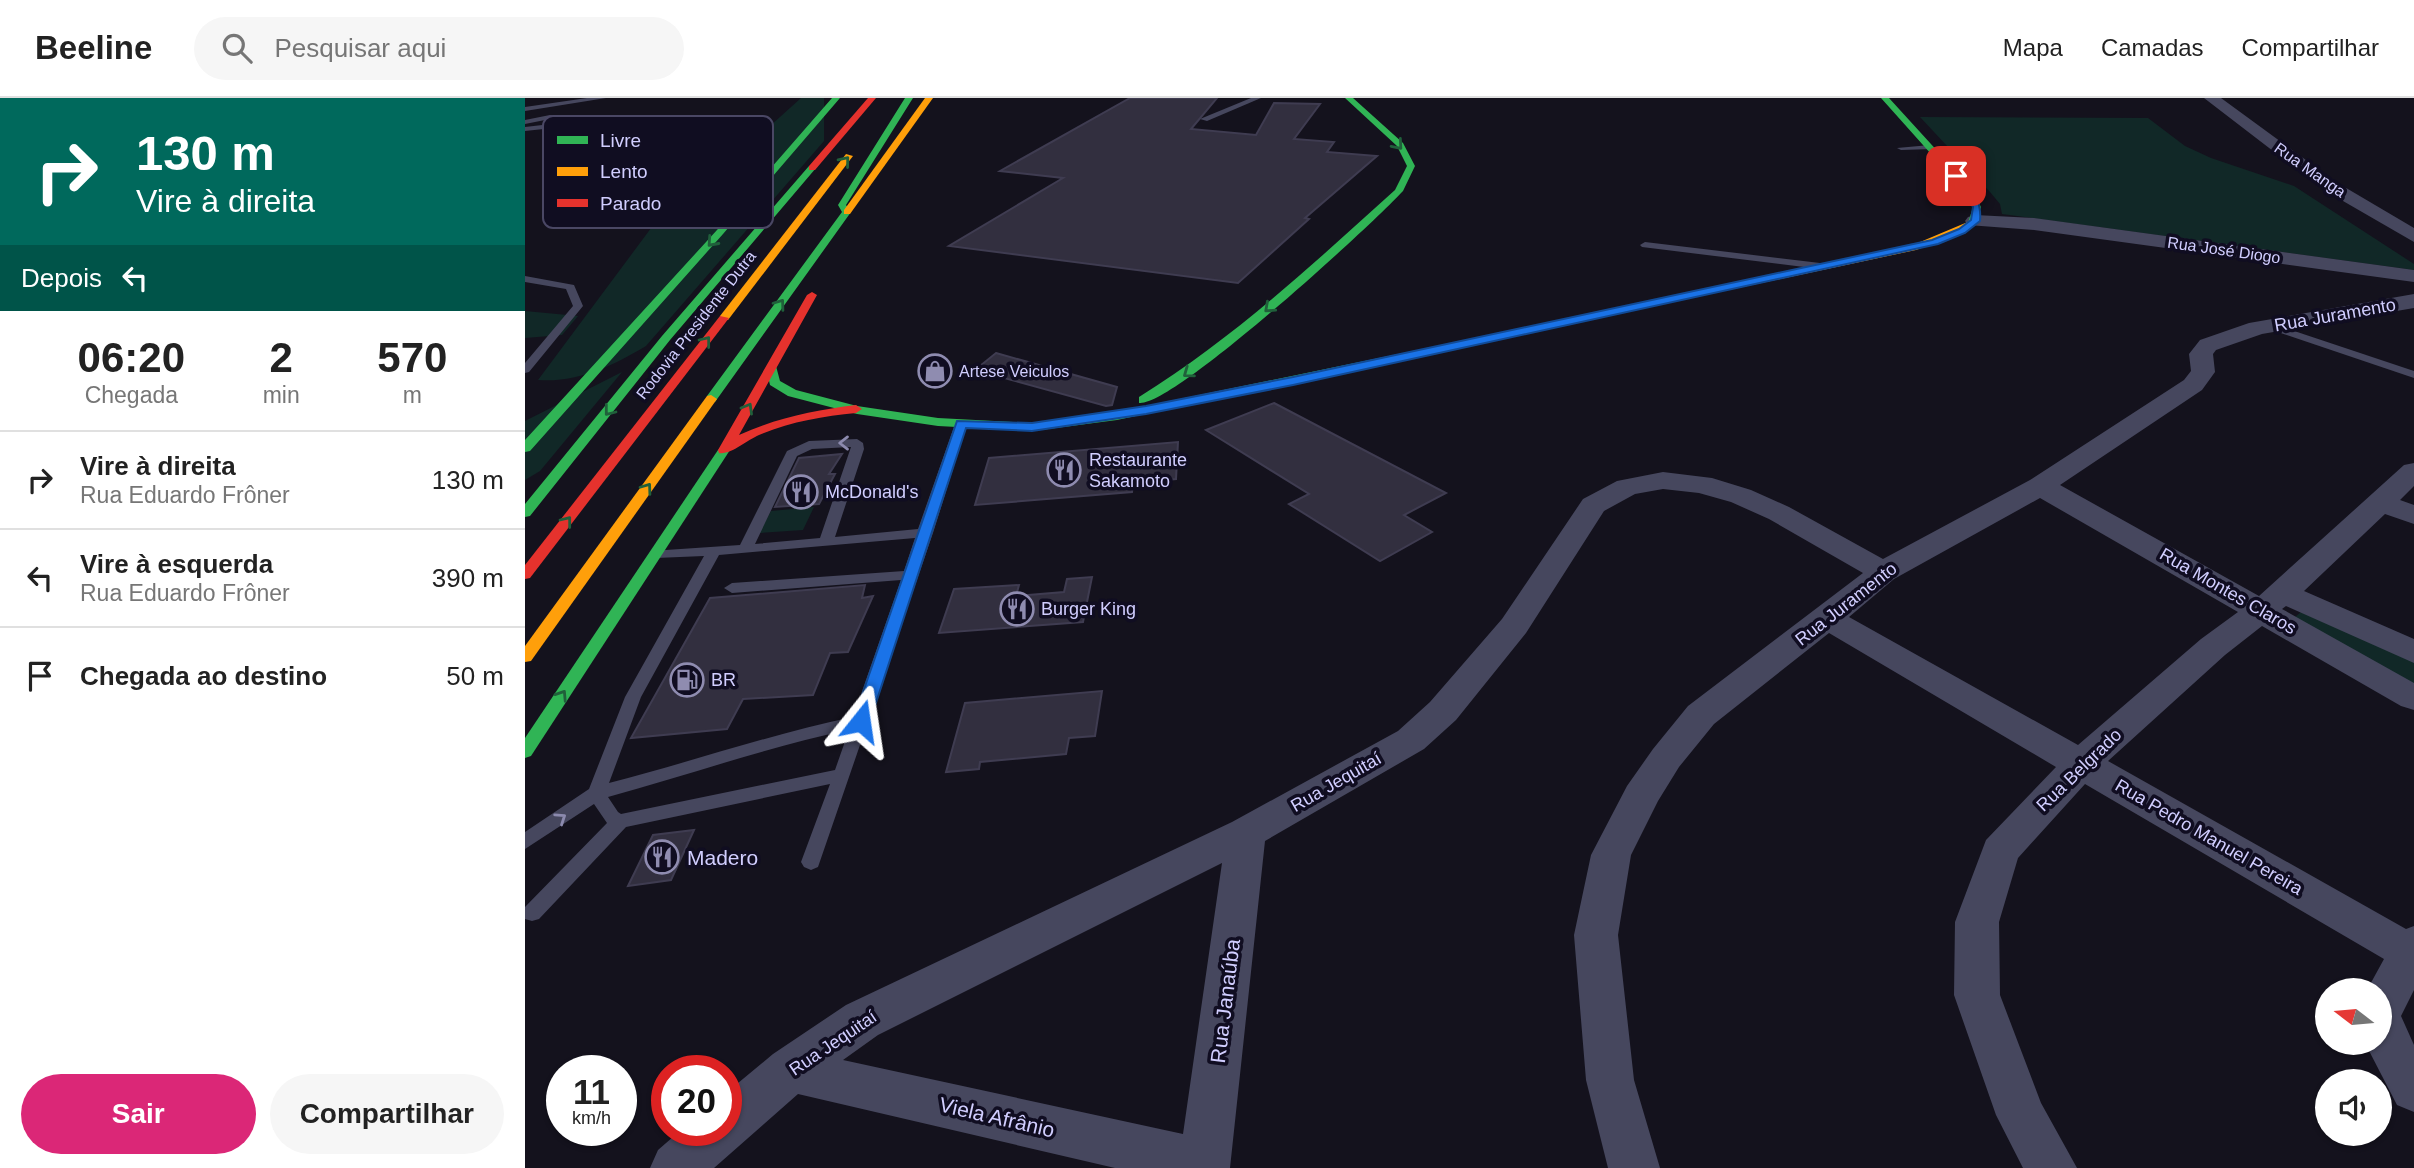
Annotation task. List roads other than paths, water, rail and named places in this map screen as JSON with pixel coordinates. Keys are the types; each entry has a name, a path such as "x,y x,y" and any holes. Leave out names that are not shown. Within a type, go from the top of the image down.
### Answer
{"main road":[{"path":"773,171 836,98"},
{"name":"Rodovia Presidente Dutra","path":"773,213 872,98"},
{"name":"Rodovia Presidente Dutra","path":"525,575 896,98"},
{"path":"847,212 842,205 909,98"},
{"path":"525,657 929,98"},
{"path":"1071,423 1156,395 1188,374 1242,331 1399,191 1411,166 1406,154 1401,145 1349,98"},
{"path":"772,368 773,383 793,396 856,409 961,424 1032,427 1071,423 1293,381 1934,242 1962,231 1976,214 1969,191 1885,98"},
{"path":"525,448 723,228"},
{"name":"Rodovia Presidente Dutra","path":"525,513 666,338 760,228"},
{"path":"525,752 725,448 772,368 832,259 823,244"},
{"path":"1242,331 1219,365 1226,374 1247,380 1293,381"},
{"path":"544,400 586,381"},
{"path":"725,448 745,435 781,419 856,409"}],"street":[{"name":"Rua Manga","path":"2211,98 2330,186 2414,236"},
{"name":"Rua José Diogo","path":"1976,214 2414,276"},
{"name":"Rua Juramento","path":"1634,1168 1610,1080 1596,935 1611,855 1641,796 1666,758 1701,715 1828,618 1883,572 2040,486 2193,386 2203,372 2201,354 2208,345 2270,326 2414,301"},
{"name":"Rua Belgrado","path":"2051,1168 2021,1115 1977,995 1977,922 2000,851 2082,763 2213,648 2397,509 2414,471"},
{"name":"Rua Jequitaí","path":"742,1111 790,1070 862,1020 1247,833 1411,740 1443,711 1514,626 1593,505 1612,491 1640,482 1676,480 1714,487 1760,505 1883,572"},
{"name":"Rua Montes Claros","path":"2040,486 2273,602 2414,698"},
{"path":"2273,602 2414,652"},
{"name":"Rua Pedro Manuel Pereira","path":"1828,618 2412,950"},
{"name":"Rua Janaúba","path":"1205,1166 1247,833"},
{"path":"2392,989 2412,950"},
{"path":"2392,1052 2414,1089"},
{"name":"Viela Afrânio","path":"790,1070 1205,1166"},
{"path":"676,1168 701,1146"}],"lane":[{"path":"525,109 602,98"},
{"path":"1204,120 1257,98"},
{"path":"535,119 544,108"},
{"path":"525,122 543,118"},
{"path":"525,129 543,127"},
{"path":"1901,148 1930,147"},
{"path":"1645,245 1821,266"},
{"path":"525,279 570,287 578,306 525,370"},
{"path":"2270,326 2414,375"},
{"path":"811,862 861,721 908,575 926,533 961,424"},
{"path":"745,549 792,454 809,445 857,443 826,542"},
{"path":"656,554 926,533"},
{"path":"620,821 611,817 597,793 613,743 633,697 696,589 714,550"},
{"path":"732,588 908,575"},
{"path":"525,842 597,793 695,767 790,736 861,721"},
{"path":"532,913 620,821 842,775"}],"place":[{"name":"Artese Veiculos","path":"935,371"},
{"name":"Restaurante Sakamoto","path":"1064,470"},
{"name":"McDonald's","path":"801,492"},
{"name":"Burger King","path":"1017,609"},
{"name":"BR","path":"687,680"},
{"name":"Madero","path":"662,857"}]}
